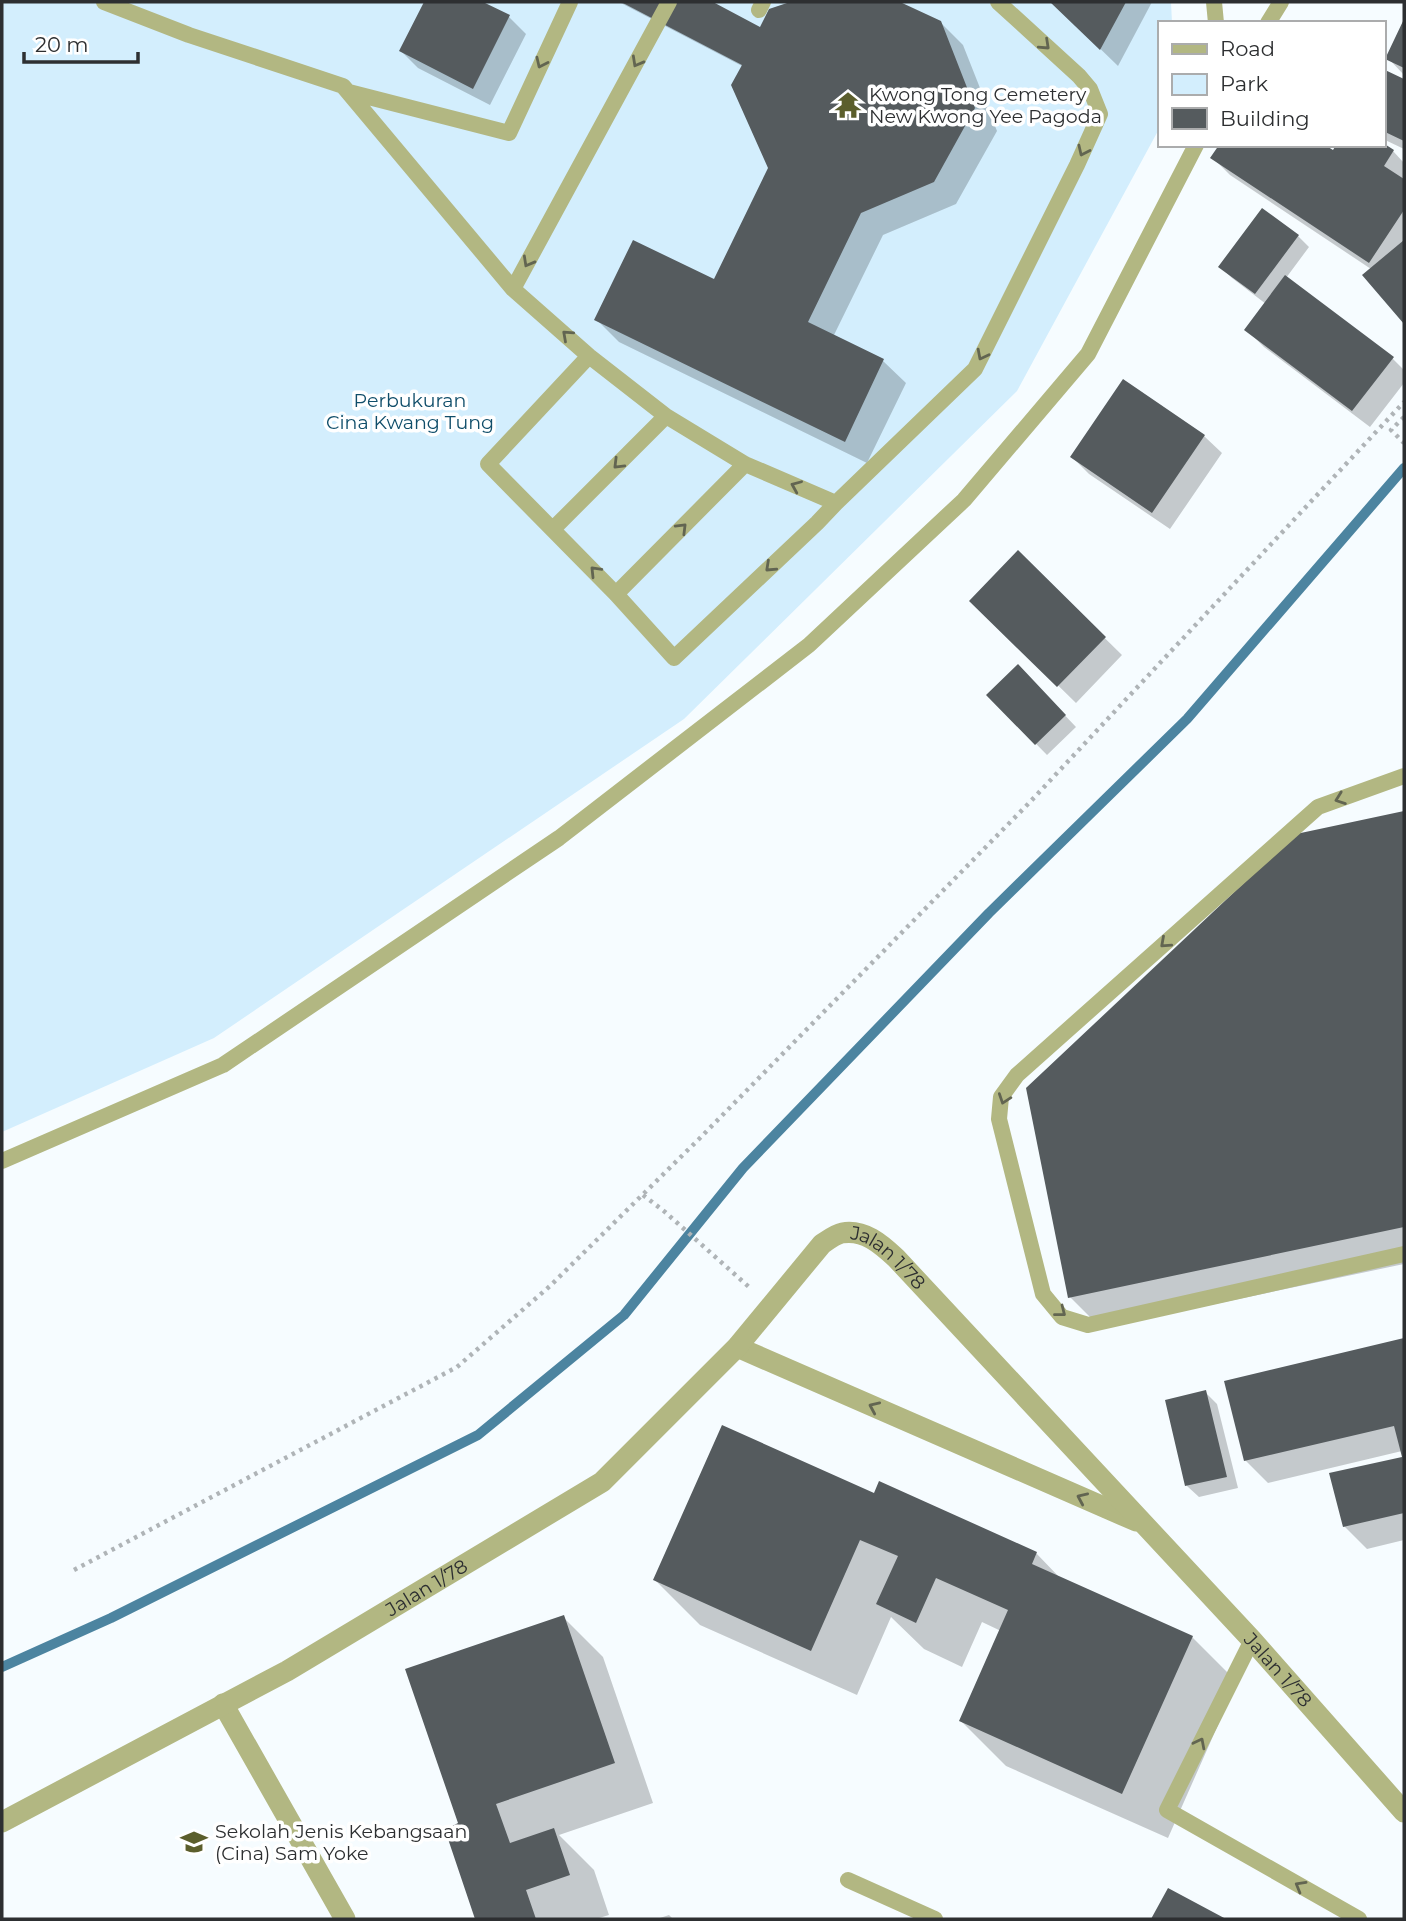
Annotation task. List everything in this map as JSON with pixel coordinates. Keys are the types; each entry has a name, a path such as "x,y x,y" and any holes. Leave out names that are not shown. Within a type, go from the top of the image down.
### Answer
{"street":[{"name":"Jalan 1/78","path":"2,1822 287,1671 602,1482 737,1347 822,1244 841,1233 862,1234 880,1243 1252,1640 1404,1812"},
{"path":"737,1347 1145,1525"},
{"path":"223,1704 345,1919"}],"lane":[{"path":"104,2 343,86 513,289 589,356 666,416 745,464 836,503"},
{"path":"349,92 509,133 570,2"},
{"path":"513,289 669,2"},
{"path":"589,356 488,464 616,594 674,658 975,369 1077,165 1100,114 1090,89 999,2"},
{"path":"1214,2 1216,21"},
{"path":"1269,21 1281,2"},
{"path":"2,1161 223,1065 559,838 809,645 964,500 1088,354 1195,147"},
{"path":"553,529 666,416"},
{"path":"616,594 745,464"},
{"path":"1404,776 1318,807 1017,1075 1001,1097 999,1119 1043,1294 1062,1317 1088,1325 1404,1254"},
{"path":"1252,1640 1167,1810 1359,1919"},
{"path":"848,1880 935,1919"}],"path":[{"path":"74,1570 457,1367 550,1286 1030,802 1404,402"},
{"path":"1404,417 1391,430 1404,443"},
{"path":"643,1195 770,1307"}],"green space":[{"name":"Perbukuran Cina Kwang Tung","path":"2,2 1171,2 1172,21 1158,21 1158,131 1017,391 684,719 214,1038 2,1132"}],"building":[{"path":"424,2 483,2 510,15 473,89 399,51"},
{"path":"621,2 713,2 760,27 769,9 790,2 900,2 941,21 975,108 934,182 861,213 808,322 884,359 845,442 594,320 633,240 714,279 768,168 731,85 742,65"},
{"path":"1050,2 1126,2 1100,50"},
{"path":"1404,19 1404,68 1385,59"},
{"path":"1385,70 1404,79 1404,141 1385,132"},
{"path":"1385,144 1394,150 1384,166 1404,179 1404,210 1369,263 1210,158 1218,147 1328,147 1333,150 1335,147 1385,147"},
{"path":"1262,208 1299,235 1255,294 1218,267"},
{"path":"1404,240 1404,324 1362,275"},
{"path":"1285,275 1394,357 1352,411 1244,330"},
{"path":"1123,379 1205,435 1152,513 1070,457"},
{"path":"1018,550 1106,637 1057,687 969,601"},
{"path":"1018,664 1066,715 1035,745 986,695"},
{"path":"1404,811 1404,1227 1068,1298 1026,1088 1296,834"},
{"path":"1404,1338 1404,1513 1343,1527 1329,1473 1402,1457 1394,1426 1244,1461 1224,1381"},
{"path":"1206,1390 1227,1477 1185,1486 1165,1400"},
{"path":"722,1425 874,1493 879,1481 1037,1552 1032,1564 1193,1636 1122,1794 959,1721 1008,1610 936,1578 916,1623 876,1604 898,1556 860,1540 811,1651 653,1580"},
{"path":"564,1615 615,1763 496,1804 510,1843 554,1828 570,1875 526,1890 536,1919 475,1919 445,1830 458,1823 405,1669"},
{"path":"1168,1888 1226,1919 1151,1919"}],"waterway":[{"path":"2,1667 111,1618 478,1435 624,1315 743,1168 989,913 1187,719 1404,468"}],"place":[{"name":"Kwong Tong Cemetery New Kwong Yee Pagoda","path":"848,105"},
{"name":"Sekolah Jenis Kebangsaan (Cina) Sam Yoke","path":"194,1842"}]}
